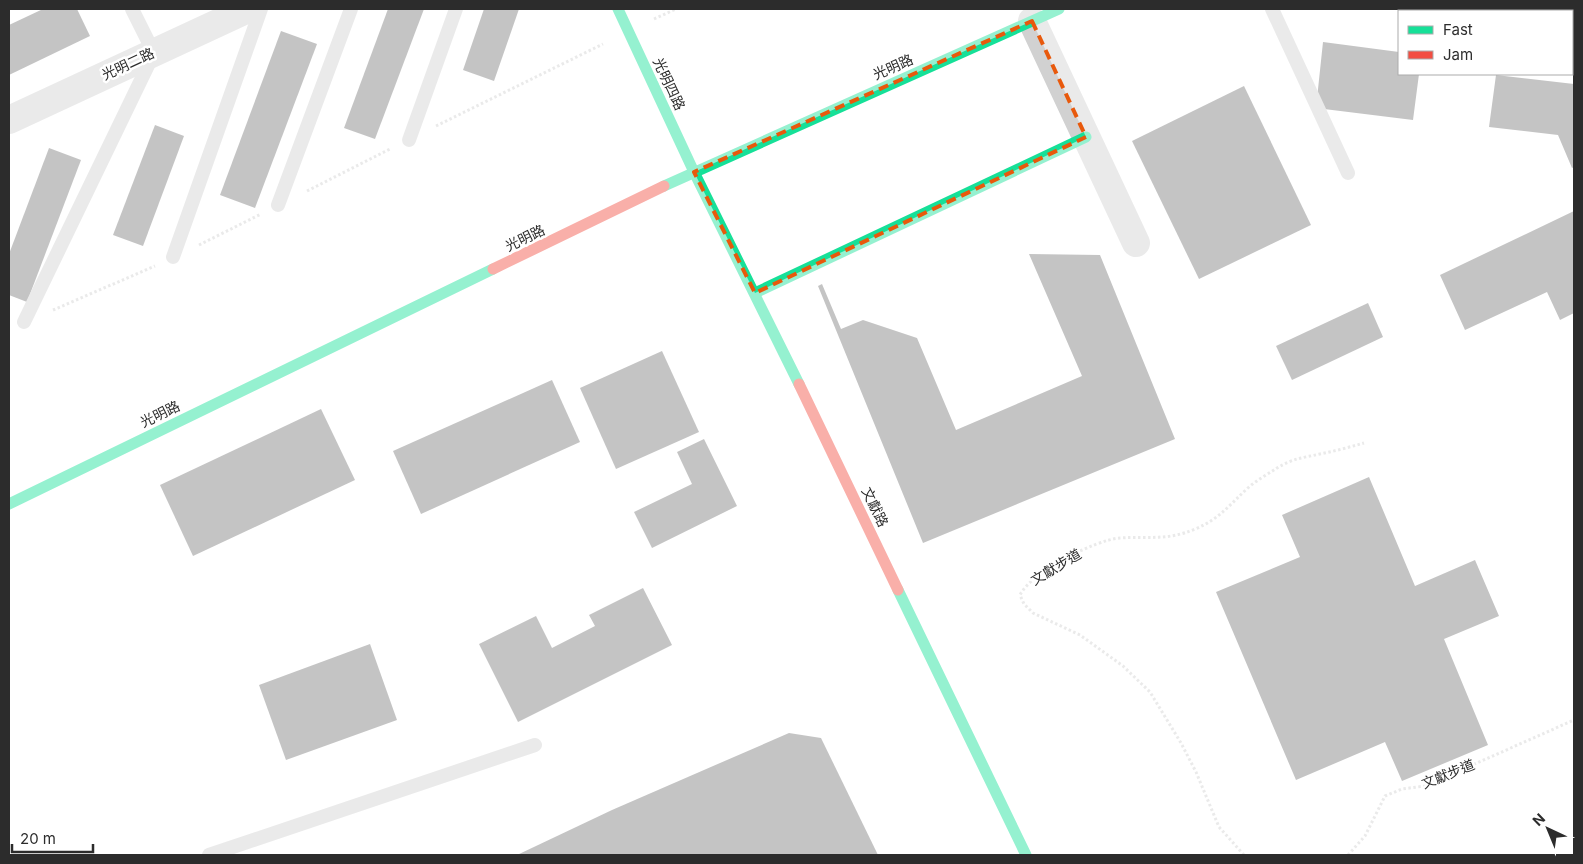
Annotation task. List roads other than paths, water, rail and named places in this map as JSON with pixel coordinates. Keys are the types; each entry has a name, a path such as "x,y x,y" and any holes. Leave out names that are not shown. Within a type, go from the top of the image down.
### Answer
{"street":[{"name":"光明二路","path":"9,120 248,9"},
{"name":"光明四路","path":"618,9 694,172"},
{"name":"光明路","path":"9,504 694,172 1059,9"},
{"path":"1032,21 1136,243"},
{"path":"755,293 1086,137"},
{"name":"文獻路","path":"694,172 755,293 1026,855"}],"lane":[{"path":"24,322 154,53 132,9"},
{"path":"173,258 261,9"},
{"path":"278,205 351,9"},
{"path":"409,140 456,9"},
{"path":"1272,9 1348,173"},
{"path":"209,855 535,745"}]}
